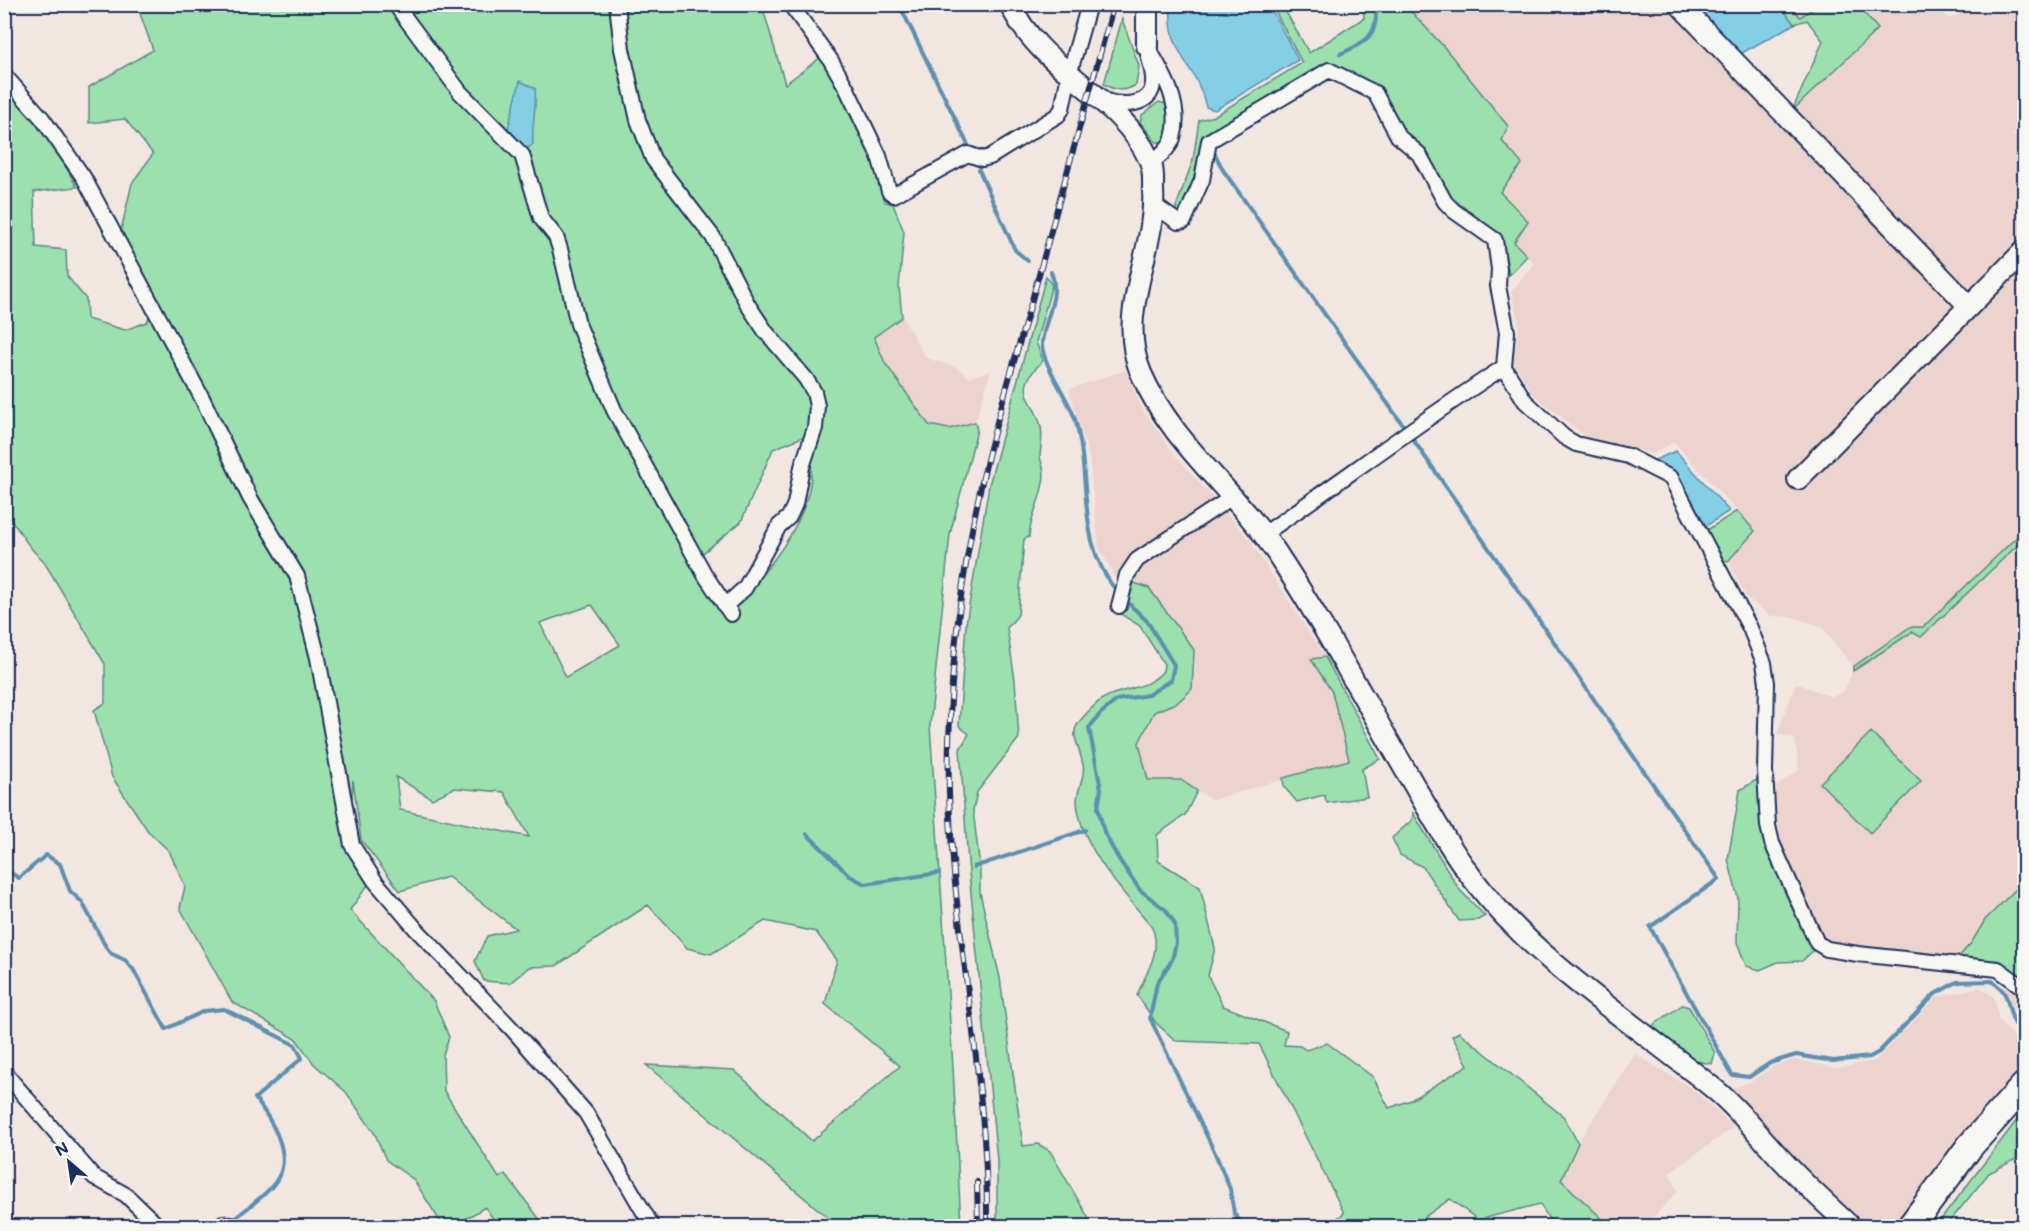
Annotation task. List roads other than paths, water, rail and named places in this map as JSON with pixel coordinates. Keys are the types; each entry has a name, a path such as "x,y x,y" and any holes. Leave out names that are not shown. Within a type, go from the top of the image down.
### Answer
{"highway":[{"path":"1911,1227 1970,1146 2025,1086"}],"street":[{"path":"395,4 460,92 522,155 541,218 556,237 578,324 605,392 648,477 728,610 745,588 779,526 789,517 795,504 802,467 815,428 817,406 814,392 806,379 766,332 748,305 713,237 653,159 638,120 622,49 617,4"},
{"path":"790,4 830,59 846,87 879,156 890,191 894,195 968,154 982,159 990,157 1058,115 1062,109 1089,4"},
{"path":"1010,4 1039,47 1069,75 1104,100 1152,163 1154,205 1150,240 1131,319 1134,350 1139,369 1159,411 1192,453 1264,534 1297,583 1436,821 1473,878 1504,914 1554,964 1599,1002 1677,1059 1724,1097 1785,1163 1850,1227"},
{"path":"1104,100 1123,106 1136,104 1149,93 1154,84 1147,46 1147,4"},
{"path":"1679,4 1969,306"},
{"path":"1147,46 1167,81 1175,114 1173,139 1152,163"},
{"path":"1154,205 1178,222 1184,221 1202,180 1212,139 1329,70 1375,93 1401,140 1419,154 1444,202 1495,240 1499,268 1498,286 1508,332 1504,367 1525,401 1563,437 1576,444 1642,462 1671,478 1745,618 1764,663 1767,683 1768,826 1779,862 1817,943 1827,949 1858,954 1998,969 2025,988"},
{"path":"4,75 42,118 84,178 202,398 250,498 297,576 318,658 352,845 375,881 416,929 513,1030 586,1113 652,1227"},
{"path":"1798,479 2025,251"},
{"path":"1264,534 1504,367"},
{"path":"1119,606 1125,591 1127,575 1137,560 1232,496"},
{"path":"4,1072 94,1178 126,1195 158,1227"},
{"path":"2019,1227 2025,1222"}],"water":[{"path":"1171,5 1269,5 1298,60 1215,110 1206,107 1202,92 1178,48 1171,22"},
{"path":"1703,5 1780,5 1794,24 1740,54 1696,9"},
{"path":"520,81 535,88 533,144 527,149 508,129"},
{"path":"1676,451 1729,511 1703,528 1678,479 1655,460"}],"waterway":[{"path":"899,4 968,145"},
{"path":"1340,54 1369,36 1375,23 1375,4"},
{"path":"1248,126 1214,145 1214,152 1223,170 1405,428"},
{"path":"979,170 1015,250 1028,261"},
{"path":"1051,272 1054,290 1043,334 1043,351 1075,419 1080,442 1090,532 1105,574 1119,594"},
{"path":"1412,438 1719,879 1650,927 1732,1075 1749,1077 1770,1063 1796,1055 1833,1061 1870,1057 1879,1052 1935,994 1957,982 1992,981 2003,991 2012,1019 2024,1033"},
{"path":"1124,599 1147,621 1174,665 1171,680 1148,695 1117,700 1100,714 1089,728 1101,789 1098,808 1104,832 1118,858 1140,890 1166,910 1175,924 1176,943 1172,960 1157,983 1150,1018 1215,1153 1230,1189 1234,1213 1243,1226"},
{"path":"974,867 1085,830"},
{"path":"807,834 850,876 865,884 939,873"},
{"path":"4,869 19,878 46,855 60,864 70,891 82,902 106,947 112,954 125,960 133,969 166,1029 204,1011 224,1009 295,1045 302,1058 255,1098 272,1124 281,1145 283,1156 279,1176 264,1195 232,1222"}],"railway":[{"path":"987,1226 986,1165 981,1105 959,923 949,802 949,741 953,669 966,562 988,456 1114,4"},
{"path":"977,1182 978,1226"}]}
